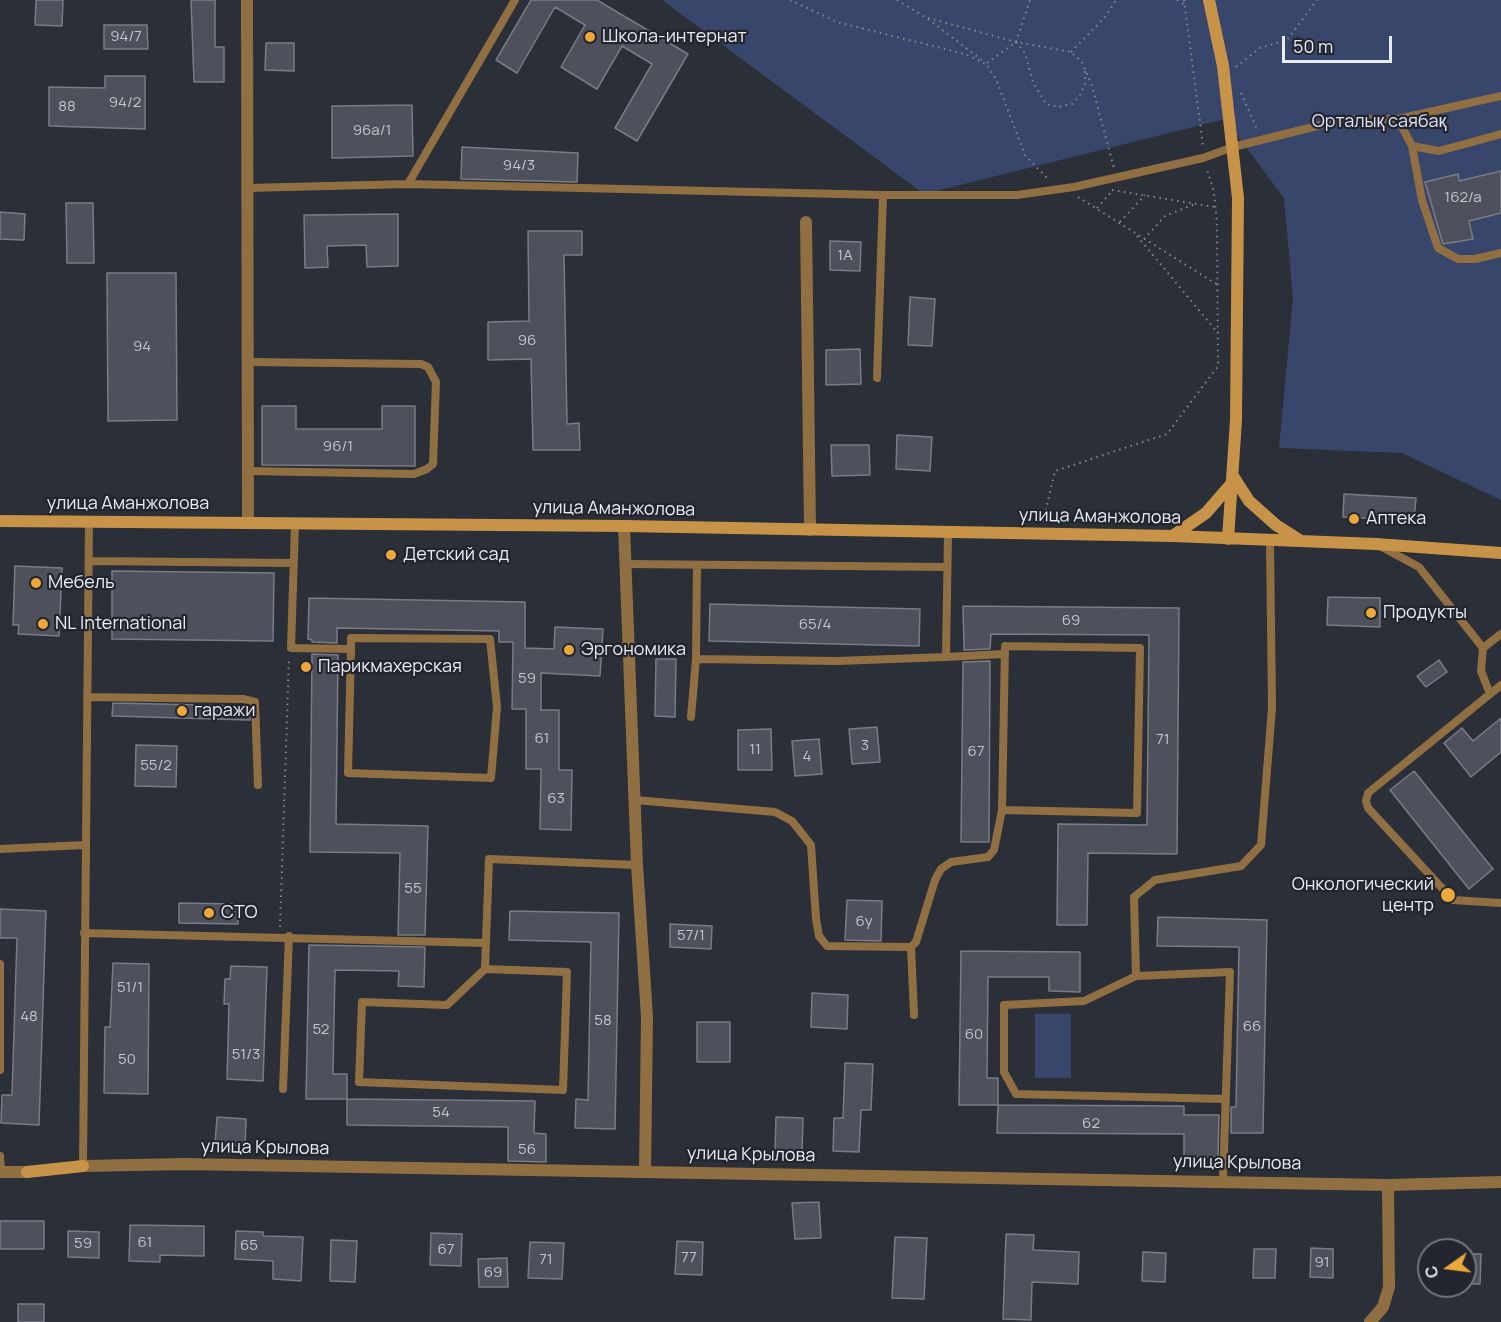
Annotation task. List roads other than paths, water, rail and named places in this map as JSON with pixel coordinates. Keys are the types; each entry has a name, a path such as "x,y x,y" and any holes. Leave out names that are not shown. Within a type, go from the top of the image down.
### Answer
{"main road":[{"path":"1209,0 1223,66 1238,198 1232,480 1228,539"},
{"path":"1173,536 1206,513 1232,480"},
{"path":"1232,480 1249,501 1276,525 1302,541"},
{"name":"улица Аманжолова","path":"0,521 624,526 1173,536 1270,542"},
{"path":"1270,542 1376,544 1501,553"},
{"name":"улица Крылова","path":"27,1172 83,1166"}],"street":[{"path":"247,0 248,523"},
{"path":"806,222 810,530"},
{"path":"624,526 637,865 647,1017 645,1172"},
{"name":"улица Крылова","path":"83,1166 185,1164 1223,1180 1388,1185 1501,1182"},
{"name":"улица Крылова","path":"0,1172 27,1172"},
{"path":"1370,1322 1383,1306 1389,1287 1388,1185"}],"lane":[{"path":"408,184 515,0"},
{"path":"247,188 408,184 883,195 1017,195 1063,188 1203,158 1262,139 1345,119 1398,119 1501,96"},
{"path":"1398,119 1412,146 1422,200 1438,248 1458,259 1475,259 1501,253"},
{"path":"1412,146 1438,151 1501,134"},
{"path":"877,378 883,195"},
{"path":"248,362 421,364 428,367 436,382 433,464 427,469 414,474 248,471"},
{"path":"83,1166 89,521"},
{"path":"295,524 291,648 351,649"},
{"path":"946,657 948,532"},
{"path":"1136,975 1134,897 1155,880 1241,866 1261,845 1272,708 1270,542"},
{"path":"1376,544 1419,567 1483,648 1481,671 1490,694"},
{"path":"89,561 292,563"},
{"path":"626,564 947,567"},
{"path":"691,717 696,659 697,565"},
{"path":"1483,648 1501,634"},
{"path":"351,638 490,639 496,707 491,778 348,773 351,649 351,638"},
{"path":"635,800 775,812 792,820 811,845 816,919 819,936 828,946 911,947 916,942 935,880 941,869 951,862 988,856 998,842 1002,810 1005,646 1140,648 1137,813 1002,810"},
{"path":"696,659 837,661 1004,654"},
{"path":"1501,686 1368,793 1366,801 1368,808 1453,900 1467,903 1501,903"},
{"path":"87,697 243,699 255,702 258,785"},
{"path":"0,849 85,845"},
{"path":"485,969 567,972 563,1090 359,1082 362,1002 447,1005 485,969 489,859 637,865"},
{"path":"84,933 289,936 486,943"},
{"path":"283,1089 289,936"},
{"path":"911,947 914,1015"},
{"path":"0,964 0,1070"},
{"path":"1223,1180 1230,972 1136,975 1084,1001 1004,1005 1004,1072 1016,1094 1225,1099"},
{"path":"0,1156 0,1172"}],"place":[{"name":"Школа-интернат","path":"590,37"},
{"name":"Аптека","path":"1354,519"},
{"name":"Детский сад","path":"391,555"},
{"name":"Мебель","path":"36,583"},
{"name":"Продукты","path":"1371,613"},
{"name":"NL International","path":"43,624"},
{"name":"Эргономика","path":"569,650"},
{"name":"Парикмахерская","path":"306,667"},
{"name":"гаражи","path":"182,711"},
{"name":"Онкологический центр","path":"1448,895"},
{"name":"СТО","path":"209,913"}],"park label":[{"name":"Орталық саябақ","path":"1379,122"}]}
